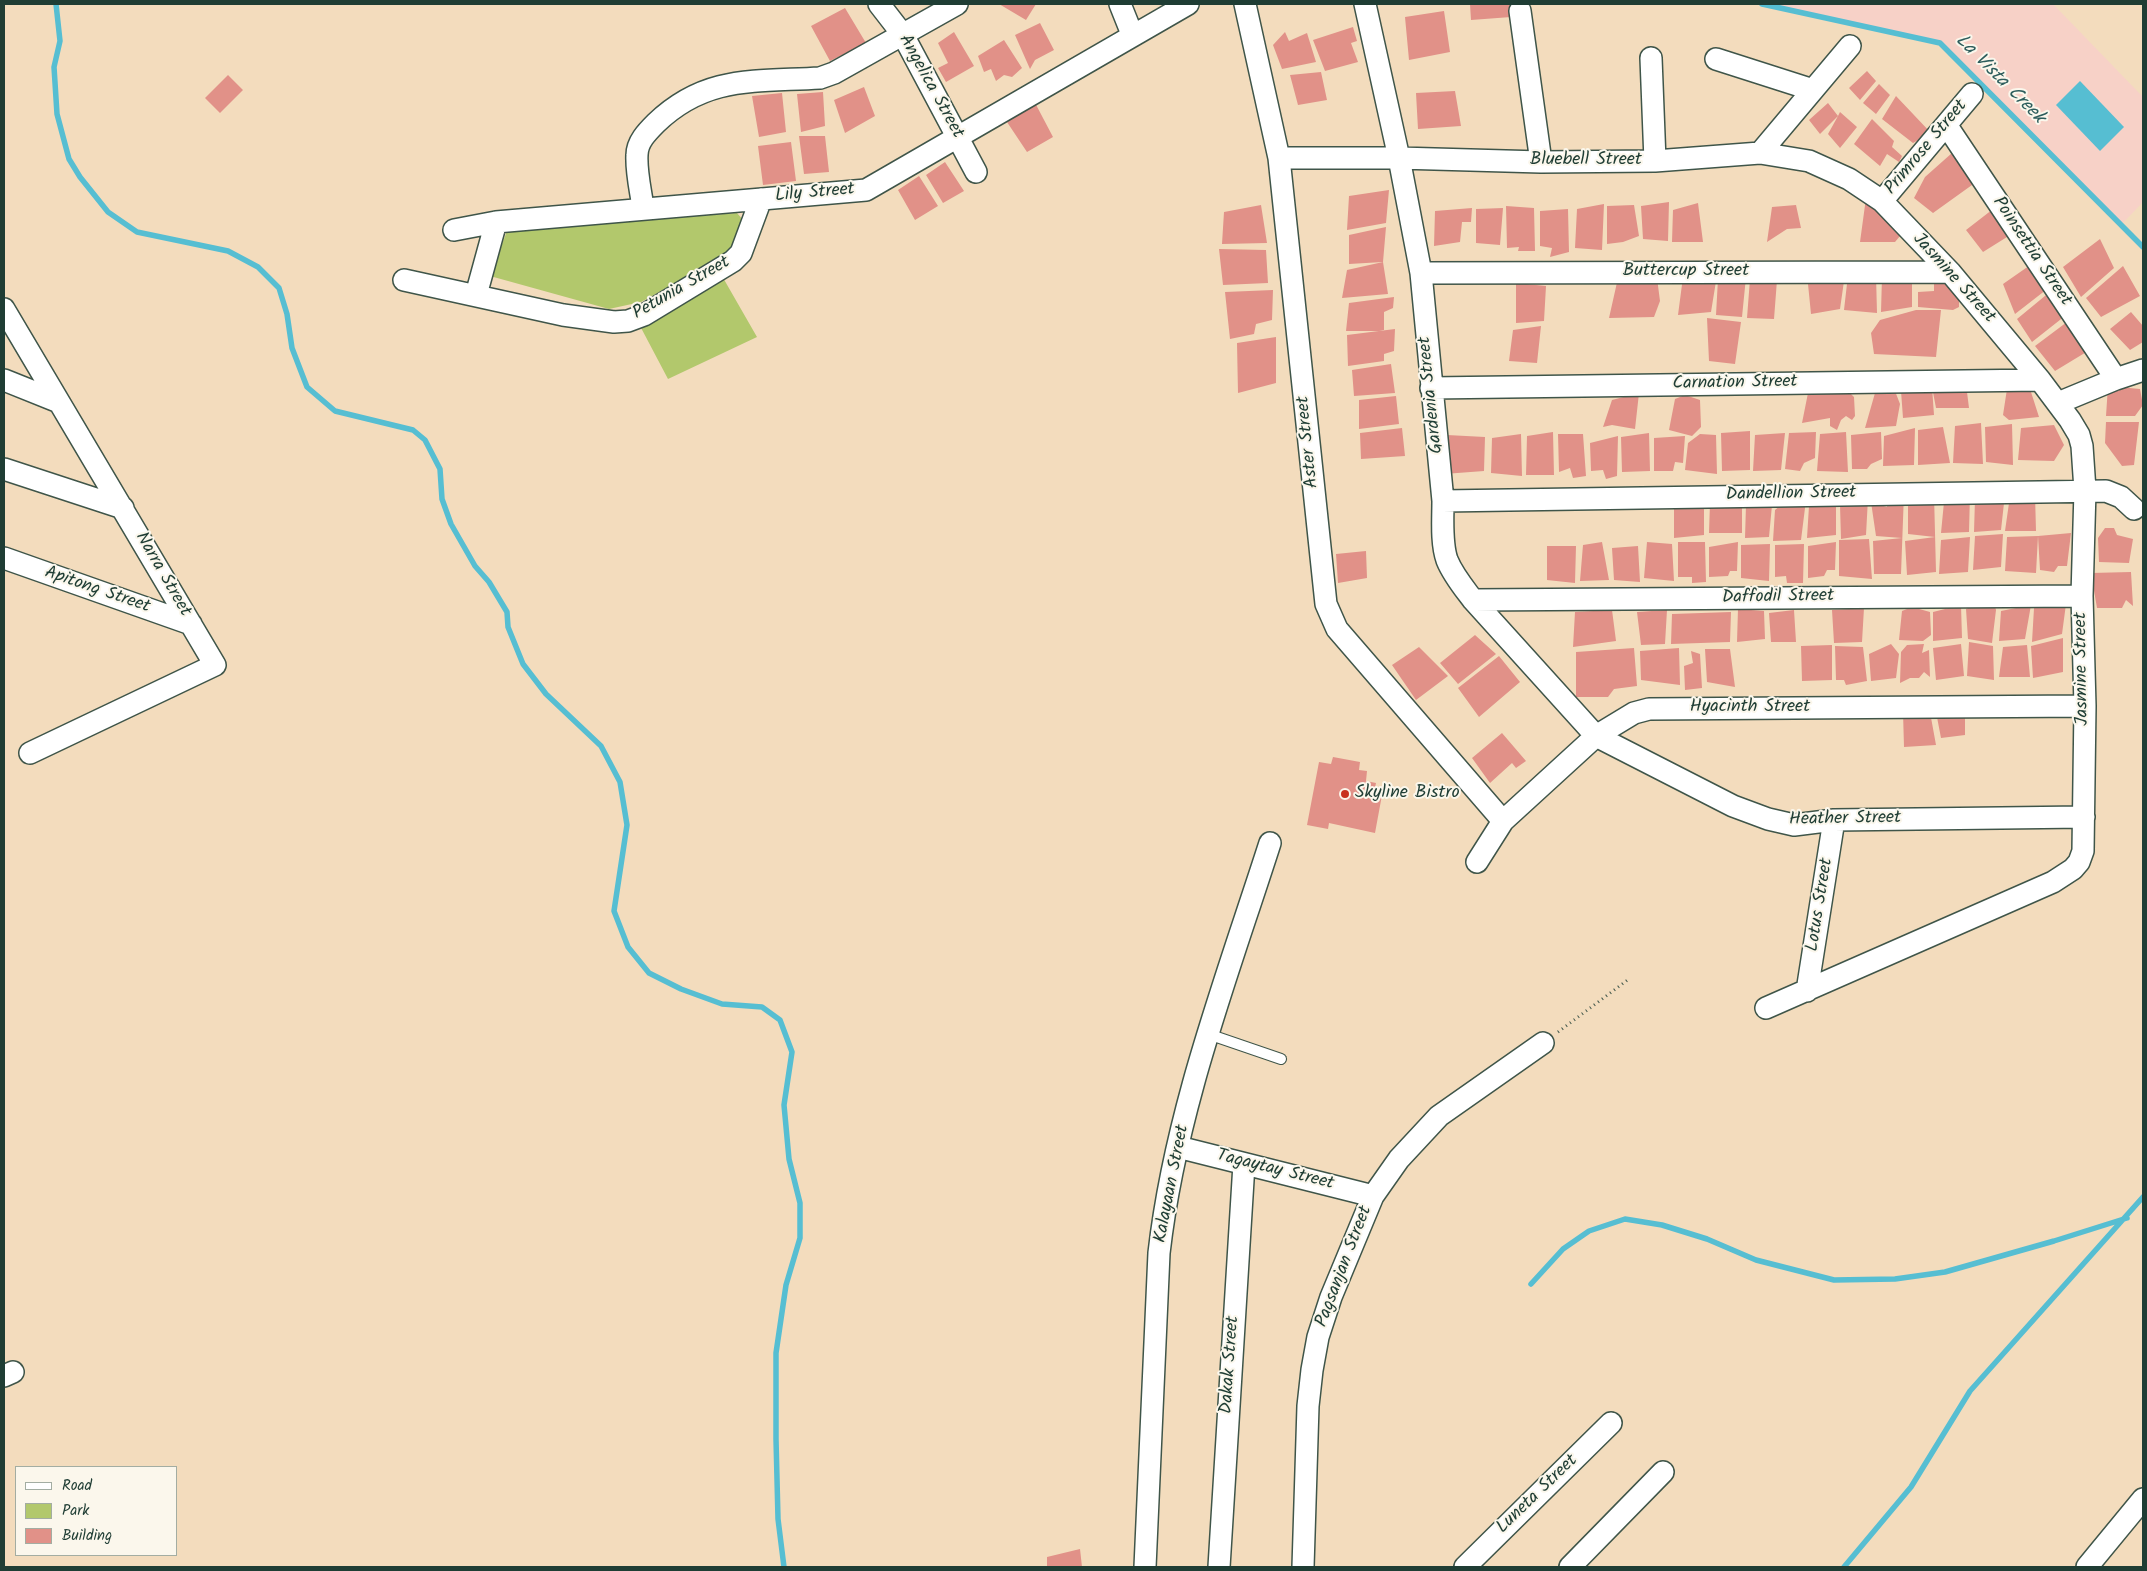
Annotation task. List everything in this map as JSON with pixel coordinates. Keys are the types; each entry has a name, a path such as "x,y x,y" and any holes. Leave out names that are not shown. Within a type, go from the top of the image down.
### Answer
{"street":[{"name":"Angelica Street","path":"879,4 903,35 976,172"},
{"path":"644,208 636,154 644,134 684,100 692,95 725,84 820,78 834,73 957,4"},
{"path":"1120,4 1132,34"},
{"name":"Lily Street","path":"454,230 496,222 866,190 1132,34 1188,4"},
{"name":"Aster Street","path":"1245,4 1279,158 1326,604 1337,628 1503,821"},
{"name":"Gardenia Street","path":"1365,4 1399,158 1421,273 1447,559 1457,579 1473,600 1596,736"},
{"path":"1520,10 1541,162"},
{"path":"1760,153 1850,46"},
{"path":"1651,58 1656,161"},
{"path":"1716,59 1813,90"},
{"name":"Primrose Street","path":"1882,201 1972,94"},
{"name":"Poinsettia Street","path":"1947,126 2116,379"},
{"name":"Bluebell Street","path":"1279,158 1399,158 1541,162 1656,161 1760,153 1809,161 1849,179 1882,201"},
{"name":"Petunia Street","path":"404,280 564,315 614,322 628,321 644,316 733,261 741,253 762,199"},
{"name":"Jasmine Street","path":"1766,1008 2065,876 2079,862 2083,851 2085,706 2082,596 2085,490 2082,446 2079,435 2040,380 1950,272 1882,201"},
{"path":"476,295 496,222"},
{"name":"Buttercup Street","path":"1421,273 1950,272"},
{"name":"Narra Street","path":"4,308 216,665 30,753"},
{"path":"2058,403 2143,370"},
{"path":"4,380 60,402"},
{"name":"Carnation Street","path":"1431,388 2040,380"},
{"path":"4,469 123,508"},
{"name":"Dandellion Street","path":"1443,501 2085,490 2113,492 2134,509"},
{"name":"Apitong Street","path":"4,558 191,624"},
{"name":"Daffodil Street","path":"1473,600 2082,596"},
{"name":"Hyacinth Street","path":"1477,862 1503,821 1596,736 1634,713 1649,709 2085,706"},
{"name":"Heather Street","path":"1596,736 1733,806 1768,820 1794,825 1834,820 2084,816"},
{"name":"Lotus Street","path":"1807,991 1834,820"},
{"name":"Kalayaan Street","path":"1145,1567 1159,1253 1165,1202 1208,1034 1270,842"},
{"name":"Pagsanjan Street","path":"1303,1567 1308,1406 1318,1337 1331,1297 1373,1196 1400,1159 1439,1116 1543,1043"},
{"name":"Tagaytay Street","path":"1178,1147 1373,1196"},
{"name":"Dakak Street","path":"1219,1567 1244,1164"},
{"name":"Luneta Street","path":"1464,1567 1611,1423"},
{"path":"1570,1567 1663,1472"},
{"path":"2087,1567 2143,1499"}],"lane":[{"path":"1208,1034 1282,1059"}],"path":[{"path":"1543,1043 1629,979"}],"shaded area":[{"path":"1762,4 2053,4 2143,97 2143,202 2120,226 1940,43"}],"green space":[{"path":"737,213 744,221 732,252 641,302 609,309 490,276 507,231"},
{"path":"722,276 757,337 668,379 639,324"}],"water":[{"path":"2080,81 2124,127 2100,151 2056,105"}],"building":[{"path":"999,4 1036,4 1026,20"},
{"path":"1470,4 1510,4 1511,17 1471,20"},
{"path":"845,8 866,43 830,61 811,26"},
{"path":"1444,11 1450,52 1409,60 1405,17"},
{"path":"1040,23 1054,50 1035,60 1030,69 1015,35"},
{"path":"1353,27 1357,41 1351,43 1358,62 1325,71 1313,40"},
{"path":"954,32 974,66 946,82 938,68 948,63 938,43"},
{"path":"1285,32 1289,41 1307,33 1316,62 1282,69 1273,45"},
{"path":"1004,40 1022,68 1012,77 1004,75 996,81 991,69 984,72 978,56"},
{"path":"1867,71 1876,81 1860,100 1849,88"},
{"path":"1321,72 1327,100 1298,105 1290,75"},
{"path":"228,75 243,90 220,113 205,98"},
{"path":"1879,84 1890,95 1876,114 1863,103"},
{"path":"864,87 875,116 845,133 834,100"},
{"path":"1455,91 1461,126 1418,129 1416,93"},
{"path":"823,92 825,126 801,132 797,94"},
{"path":"782,93 786,132 759,137 752,96"},
{"path":"1896,96 1931,133 1913,143 1882,119"},
{"path":"1033,99 1053,137 1027,152 1003,116"},
{"path":"1828,103 1838,116 1820,134 1809,120"},
{"path":"1840,112 1857,127 1840,148 1828,134"},
{"path":"1872,119 1894,141 1892,147 1902,156 1899,162 1887,154 1880,166 1854,144"},
{"path":"799,136 825,136 829,172 804,174"},
{"path":"791,142 796,181 763,185 758,146"},
{"path":"1952,153 1965,157 1979,180 1933,213 1914,198 1925,177"},
{"path":"945,162 964,191 943,203 926,175"},
{"path":"919,176 938,206 915,220 898,190"},
{"path":"1389,190 1386,223 1347,230 1349,196"},
{"path":"1866,198 1905,230 1895,242 1860,242"},
{"path":"1669,202 1668,241 1643,239 1641,206"},
{"path":"1698,203 1703,242 1672,242 1673,210"},
{"path":"1604,204 1602,250 1575,248 1577,209"},
{"path":"1261,205 1267,243 1222,244 1224,212"},
{"path":"1634,205 1639,236 1623,242 1607,244 1607,206"},
{"path":"1796,205 1801,228 1787,229 1767,242 1772,207"},
{"path":"1506,206 1534,208 1535,251 1518,251 1519,247 1507,248"},
{"path":"1997,206 2015,232 1983,252 1966,230"},
{"path":"1472,208 1471,222 1462,222 1460,242 1434,246 1435,211"},
{"path":"1503,208 1500,245 1476,243 1476,209"},
{"path":"1568,209 1569,252 1550,257 1552,248 1540,246 1540,211"},
{"path":"1386,227 1383,262 1349,264 1349,235"},
{"path":"2100,239 2114,268 2081,297 2063,267"},
{"path":"1219,249 1266,250 1268,283 1223,285"},
{"path":"2036,261 2051,286 2015,314 2003,284"},
{"path":"1383,262 1388,294 1342,298 1347,270"},
{"path":"2123,266 2140,296 2101,317 2086,298"},
{"path":"1807,274 1845,274 1840,309 1811,314"},
{"path":"1717,275 1711,312 1678,315 1683,277"},
{"path":"1848,275 1876,275 1877,313 1844,310"},
{"path":"1934,275 1959,290 1959,307 1953,310 1918,307 1918,292 1934,291"},
{"path":"1912,276 1912,307 1881,312 1882,277"},
{"path":"1746,277 1742,317 1716,315 1718,279"},
{"path":"1618,278 1657,278 1660,301 1654,317 1609,318"},
{"path":"1750,279 1777,280 1774,319 1747,318"},
{"path":"1516,283 1546,286 1544,321 1516,323"},
{"path":"1273,290 1272,320 1256,324 1254,334 1230,339 1225,292"},
{"path":"2051,291 2070,312 2032,342 2017,319"},
{"path":"1394,297 1393,308 1384,312 1384,331 1346,331 1349,303"},
{"path":"1916,310 1941,310 1936,357 1874,354 1871,333 1880,320"},
{"path":"2131,312 2143,326 2143,342 2130,350 2110,329"},
{"path":"1707,318 1741,322 1735,364 1709,361"},
{"path":"2071,319 2088,351 2055,371 2035,346"},
{"path":"1541,326 1537,363 1509,361 1513,330"},
{"path":"1395,329 1394,351 1384,354 1384,361 1348,366 1347,335"},
{"path":"1276,337 1276,383 1238,393 1237,343"},
{"path":"1391,364 1395,393 1354,396 1352,370"},
{"path":"1966,384 1969,408 1936,408 1932,387"},
{"path":"2019,384 2031,392 2039,417 2009,420 2003,415 2007,389"},
{"path":"2108,386 2140,389 2143,405 2135,416 2106,416"},
{"path":"1932,387 1934,415 1903,418 1901,391"},
{"path":"1809,388 1845,388 1854,397 1855,416 1852,420 1846,416 1841,420 1837,430 1830,426 1830,418 1802,423"},
{"path":"1895,391 1900,404 1896,426 1865,428 1875,393"},
{"path":"1639,393 1635,429 1612,425 1603,427 1612,400"},
{"path":"1685,395 1700,400 1701,427 1692,436 1669,430 1675,399"},
{"path":"1396,396 1399,424 1359,429 1359,400"},
{"path":"2106,422 2139,422 2134,465 2122,466 2105,443"},
{"path":"1981,423 1983,464 1953,463 1955,426"},
{"path":"2012,424 2013,465 1986,462 1985,427"},
{"path":"2054,425 2064,445 2054,461 2018,460 2021,428"},
{"path":"1943,427 1950,463 1918,465 1918,430"},
{"path":"1402,428 1405,456 1361,459 1360,433"},
{"path":"1915,428 1914,465 1883,466 1884,436"},
{"path":"1750,431 1750,470 1722,471 1721,433"},
{"path":"1553,432 1554,475 1526,475 1527,436"},
{"path":"1816,432 1815,458 1804,463 1800,471 1785,469 1789,433"},
{"path":"1846,432 1848,472 1817,471 1820,434"},
{"path":"1881,432 1882,459 1871,464 1867,469 1852,469 1851,435"},
{"path":"1649,433 1650,471 1622,472 1621,437"},
{"path":"1785,433 1781,470 1753,471 1755,435"},
{"path":"1521,434 1522,476 1491,473 1492,438"},
{"path":"1558,434 1583,434 1586,476 1573,478 1570,468 1559,472"},
{"path":"1700,434 1716,435 1717,474 1685,470 1688,443"},
{"path":"1447,435 1485,437 1484,471 1444,474"},
{"path":"1618,436 1617,476 1606,479 1603,470 1591,471 1590,443"},
{"path":"1685,436 1683,463 1675,462 1673,471 1654,471 1654,438"},
{"path":"1904,493 1901,574 1874,574 1873,541 1902,538 1876,536 1871,502 1887,507 1889,494"},
{"path":"1934,494 1936,572 1907,575 1905,541 1935,537 1908,534 1908,501"},
{"path":"1970,494 1969,532 1941,533 1944,502"},
{"path":"2005,494 2001,530 1974,532 1975,499"},
{"path":"2035,494 2036,531 2005,531 2010,496"},
{"path":"1742,498 1742,533 1709,533 1710,503"},
{"path":"1868,498 1866,535 1841,539 1840,505"},
{"path":"1806,500 1801,540 1773,541 1775,510 1786,501"},
{"path":"1674,502 1704,504 1704,535 1674,538"},
{"path":"1836,502 1836,535 1807,538 1809,506"},
{"path":"1746,505 1772,505 1769,537 1745,538"},
{"path":"2105,528 2114,528 2117,535 2133,539 2129,563 2099,562 2098,538"},
{"path":"2071,533 2067,566 2058,566 2054,572 2040,570 2038,536"},
{"path":"2003,534 2001,567 1973,570 1975,536"},
{"path":"2038,536 2036,573 2005,571 2007,537"},
{"path":"1970,537 1968,572 1939,574 1941,540"},
{"path":"1869,539 1872,579 1839,576 1839,540"},
{"path":"1602,542 1609,580 1580,581 1583,545"},
{"path":"1647,542 1672,544 1674,581 1644,578"},
{"path":"1678,542 1705,542 1706,582 1692,583 1692,577 1678,577"},
{"path":"1738,542 1737,571 1730,571 1728,576 1709,577 1709,547"},
{"path":"1836,542 1835,570 1827,570 1824,576 1808,578 1808,546"},
{"path":"1770,544 1769,581 1741,578 1741,545"},
{"path":"1804,544 1803,583 1787,583 1786,576 1775,577 1775,545"},
{"path":"1547,546 1576,546 1575,583 1547,580"},
{"path":"1638,546 1640,582 1614,580 1612,548"},
{"path":"1366,551 1367,578 1338,583 1336,554"},
{"path":"2131,572 2133,606 2126,600 2122,608 2097,608 2091,573"},
{"path":"1980,603 1994,603 1996,610 1992,643 1968,639 1966,609"},
{"path":"2066,604 2062,634 2032,642 2034,608"},
{"path":"1961,605 1962,638 1933,641 1933,612"},
{"path":"2031,605 2025,639 1999,641 2001,611"},
{"path":"1912,607 1930,612 1931,635 1923,641 1899,640 1902,611"},
{"path":"1864,608 1862,642 1834,643 1832,610"},
{"path":"1738,609 1764,611 1765,639 1737,642"},
{"path":"1612,610 1616,641 1573,647 1575,612"},
{"path":"1667,610 1665,644 1641,645 1637,612"},
{"path":"1794,610 1796,642 1771,642 1769,613"},
{"path":"1731,612 1730,642 1671,644 1672,614"},
{"path":"1475,635 1496,654 1458,684 1440,663"},
{"path":"2063,638 2063,672 2033,678 2031,646"},
{"path":"1969,642 1993,646 1994,680 1967,676"},
{"path":"1891,644 1899,654 1896,678 1871,681 1869,654"},
{"path":"1924,644 1922,653 1929,650 1930,677 1924,672 1919,678 1910,678 1900,683 1901,652 1907,645"},
{"path":"1961,644 1964,676 1936,680 1933,648"},
{"path":"1832,645 1832,680 1802,681 1801,646"},
{"path":"2027,645 2030,677 1999,677 2003,647"},
{"path":"1835,646 1863,647 1867,681 1846,685 1844,680 1836,680"},
{"path":"1419,647 1448,676 1416,700 1392,665"},
{"path":"1634,648 1637,686 1614,689 1608,697 1576,697 1576,652"},
{"path":"1679,648 1680,685 1641,680 1640,651"},
{"path":"1705,649 1730,649 1735,687 1707,682"},
{"path":"1691,651 1700,654 1702,688 1685,690 1684,666 1693,663"},
{"path":"1499,656 1520,682 1479,717 1458,688"},
{"path":"1965,711 1965,735 1941,738 1936,712"},
{"path":"1903,712 1930,712 1936,745 1904,747"},
{"path":"1502,733 1526,761 1516,768 1512,763 1490,783 1472,758"},
{"name":"Skyline Bistro","path":"1333,757 1360,762 1359,770 1367,771 1366,781 1376,783 1374,793 1382,795 1375,833 1329,823 1328,829 1307,825 1319,762 1331,764"},
{"path":"1080,1549 1082,1567 1047,1567 1047,1557"}],"waterway":[{"path":"56,4 60,41 54,67 57,114 69,159 80,177 108,212 137,232 228,251 258,267 279,288 287,314 292,348 307,387 335,411 413,430 425,440 440,469 442,499 451,524 475,566 489,582 507,612 508,627 523,664 546,694 601,746 620,782 627,825 614,911 628,947 649,973 681,989 722,1004 762,1007 780,1020 792,1052 784,1105 789,1159 800,1203 800,1238 786,1285 776,1353 778,1519 784,1567"},
{"name":"La Vista Creek","path":"1762,4 1940,43 2143,247"},
{"path":"1844,1567 1911,1487 1970,1391 2143,1197"},
{"path":"1531,1284 1563,1249 1589,1231 1625,1219 1662,1225 1707,1239 1756,1260 1834,1280 1895,1279 1945,1272 2127,1218"}],"place":[{"name":"Skyline Bistro","path":"1345,794"}]}
